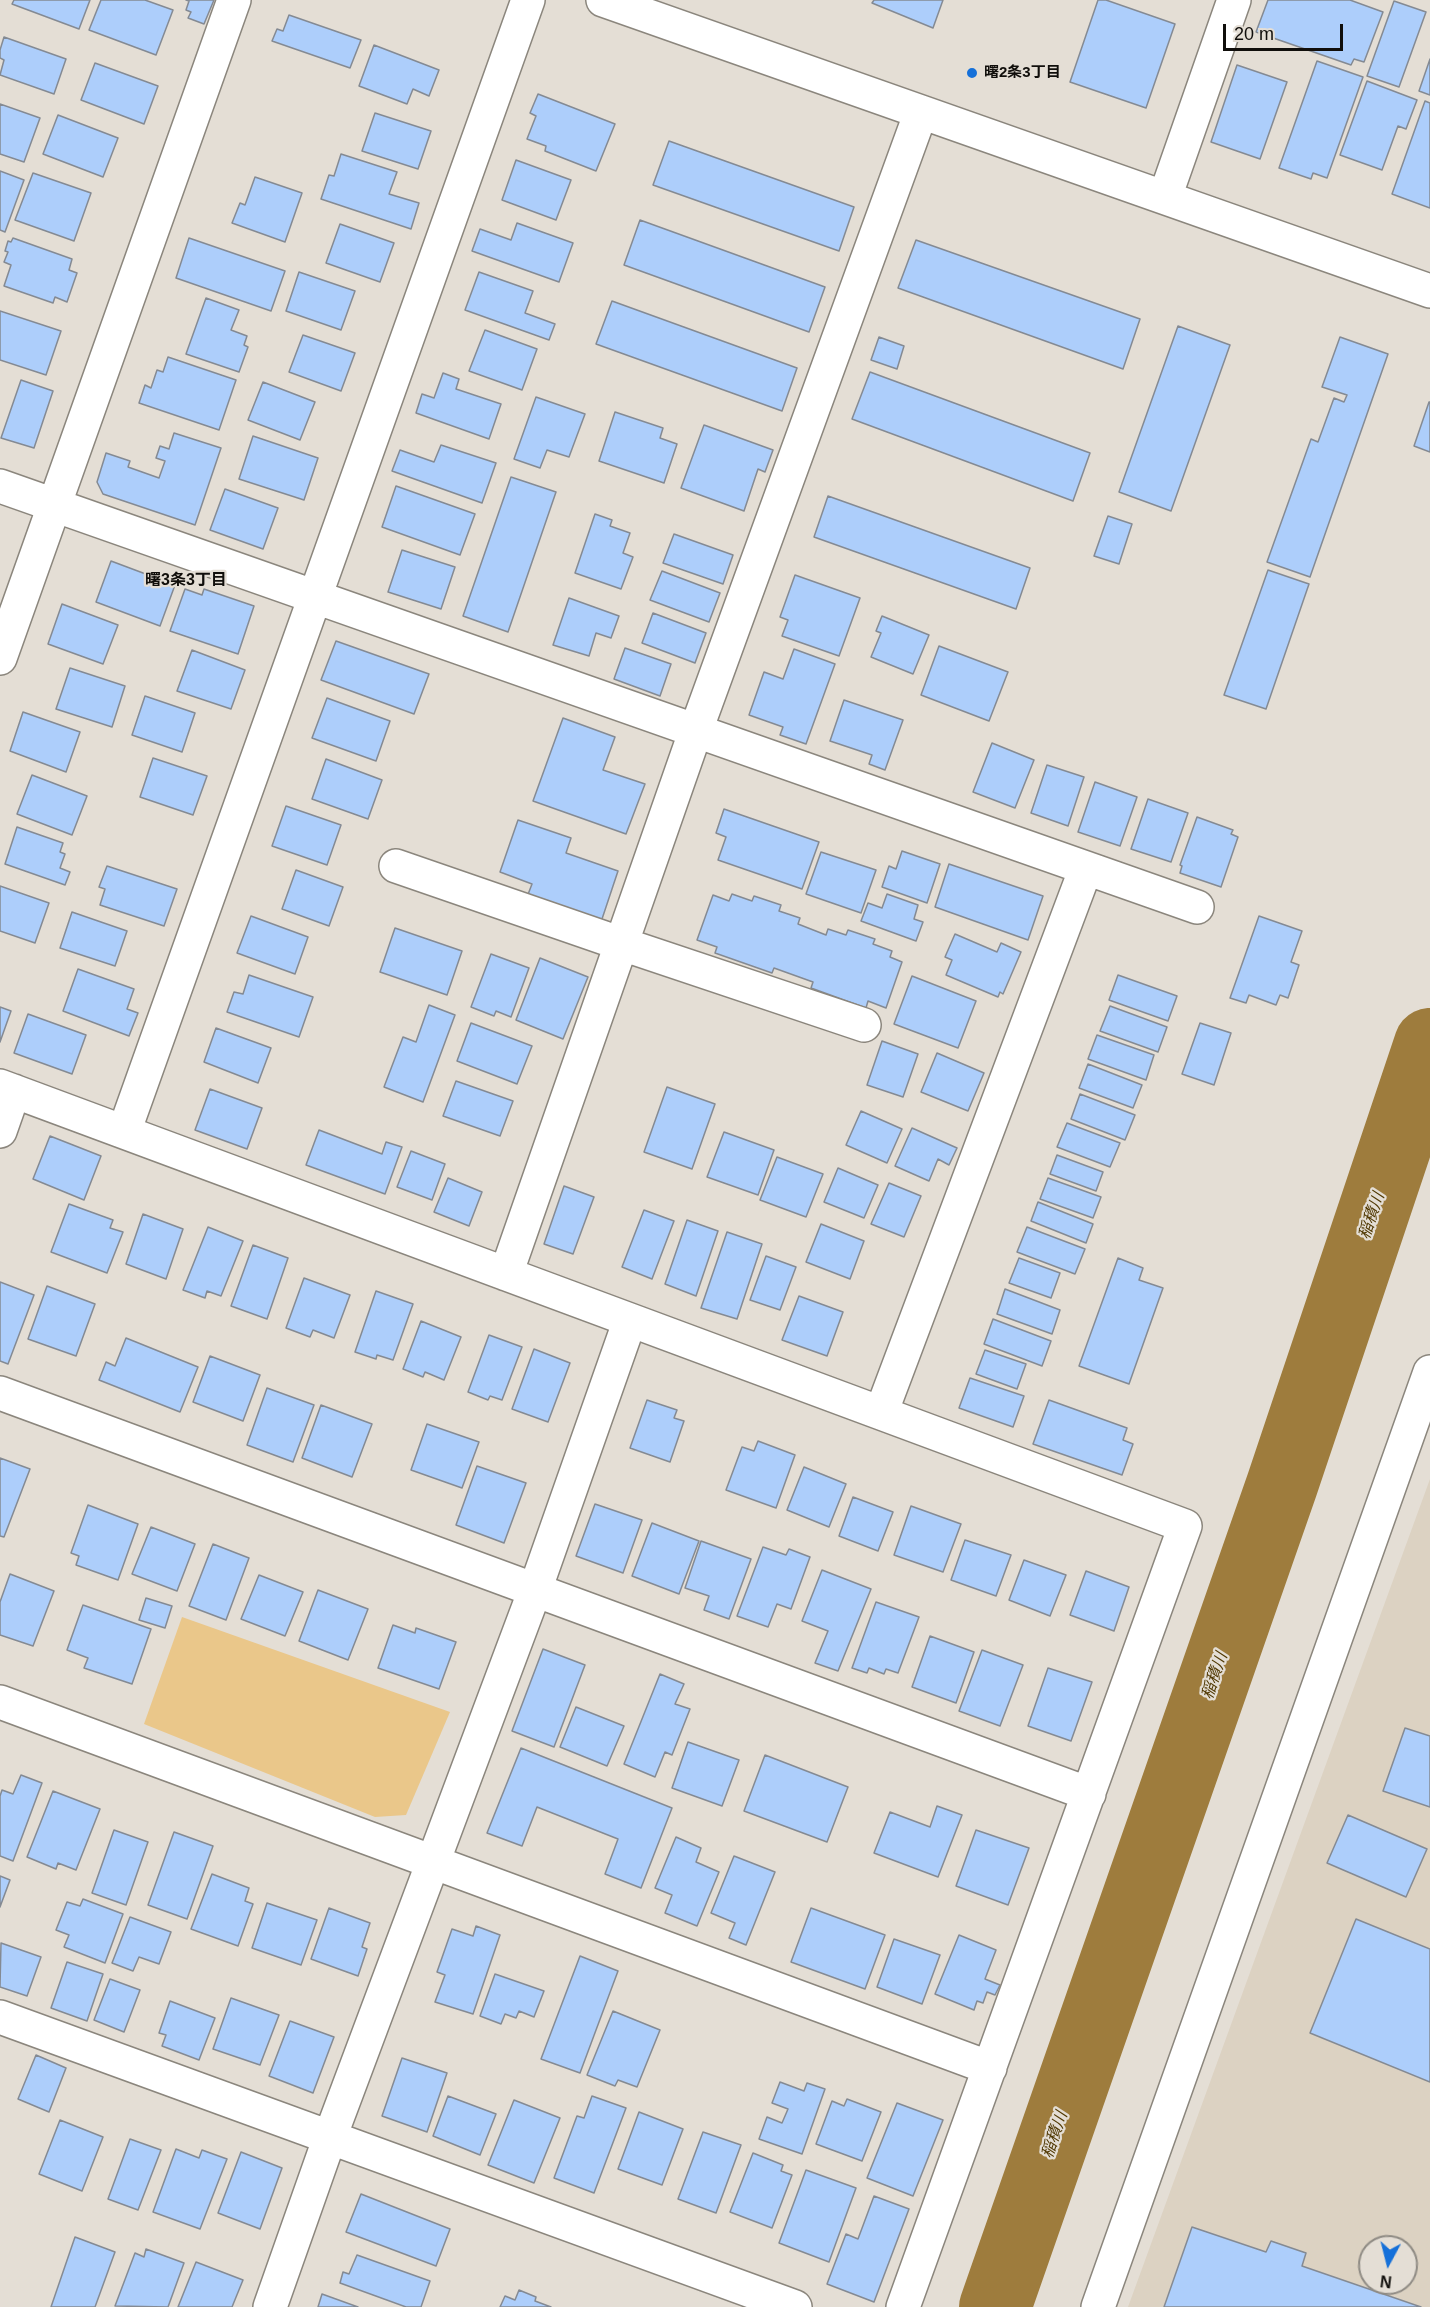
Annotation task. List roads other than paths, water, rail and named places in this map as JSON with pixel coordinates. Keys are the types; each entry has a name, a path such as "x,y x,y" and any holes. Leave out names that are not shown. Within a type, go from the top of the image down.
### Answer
{"street":[{"path":"0,658 234,0"},
{"path":"124,1132 528,0"},
{"path":"604,0 1430,291"},
{"path":"1165,197 1234,0"},
{"path":"506,1274 696,730 921,112"},
{"path":"0,486 1197,907"},
{"path":"396,866 864,1025"},
{"path":"881,1413 1086,868"},
{"path":"0,1131 7,1089 1185,1526 903,2307"},
{"path":"270,2307 330,2138 535,1590 630,1320"},
{"path":"1098,2307 1430,1372"},
{"path":"0,1393 1089,1794"},
{"path":"0,1702 990,2068"},
{"path":"0,2017 795,2307"}],"waterway":[{"name":"稲積川","path":"995,2307 1282,1485 1430,1044"}],"place":[{"name":"曙2条3丁目","path":"972,73"}],"district":[{"name":"曙3条3丁目","path":"186,581"}]}
